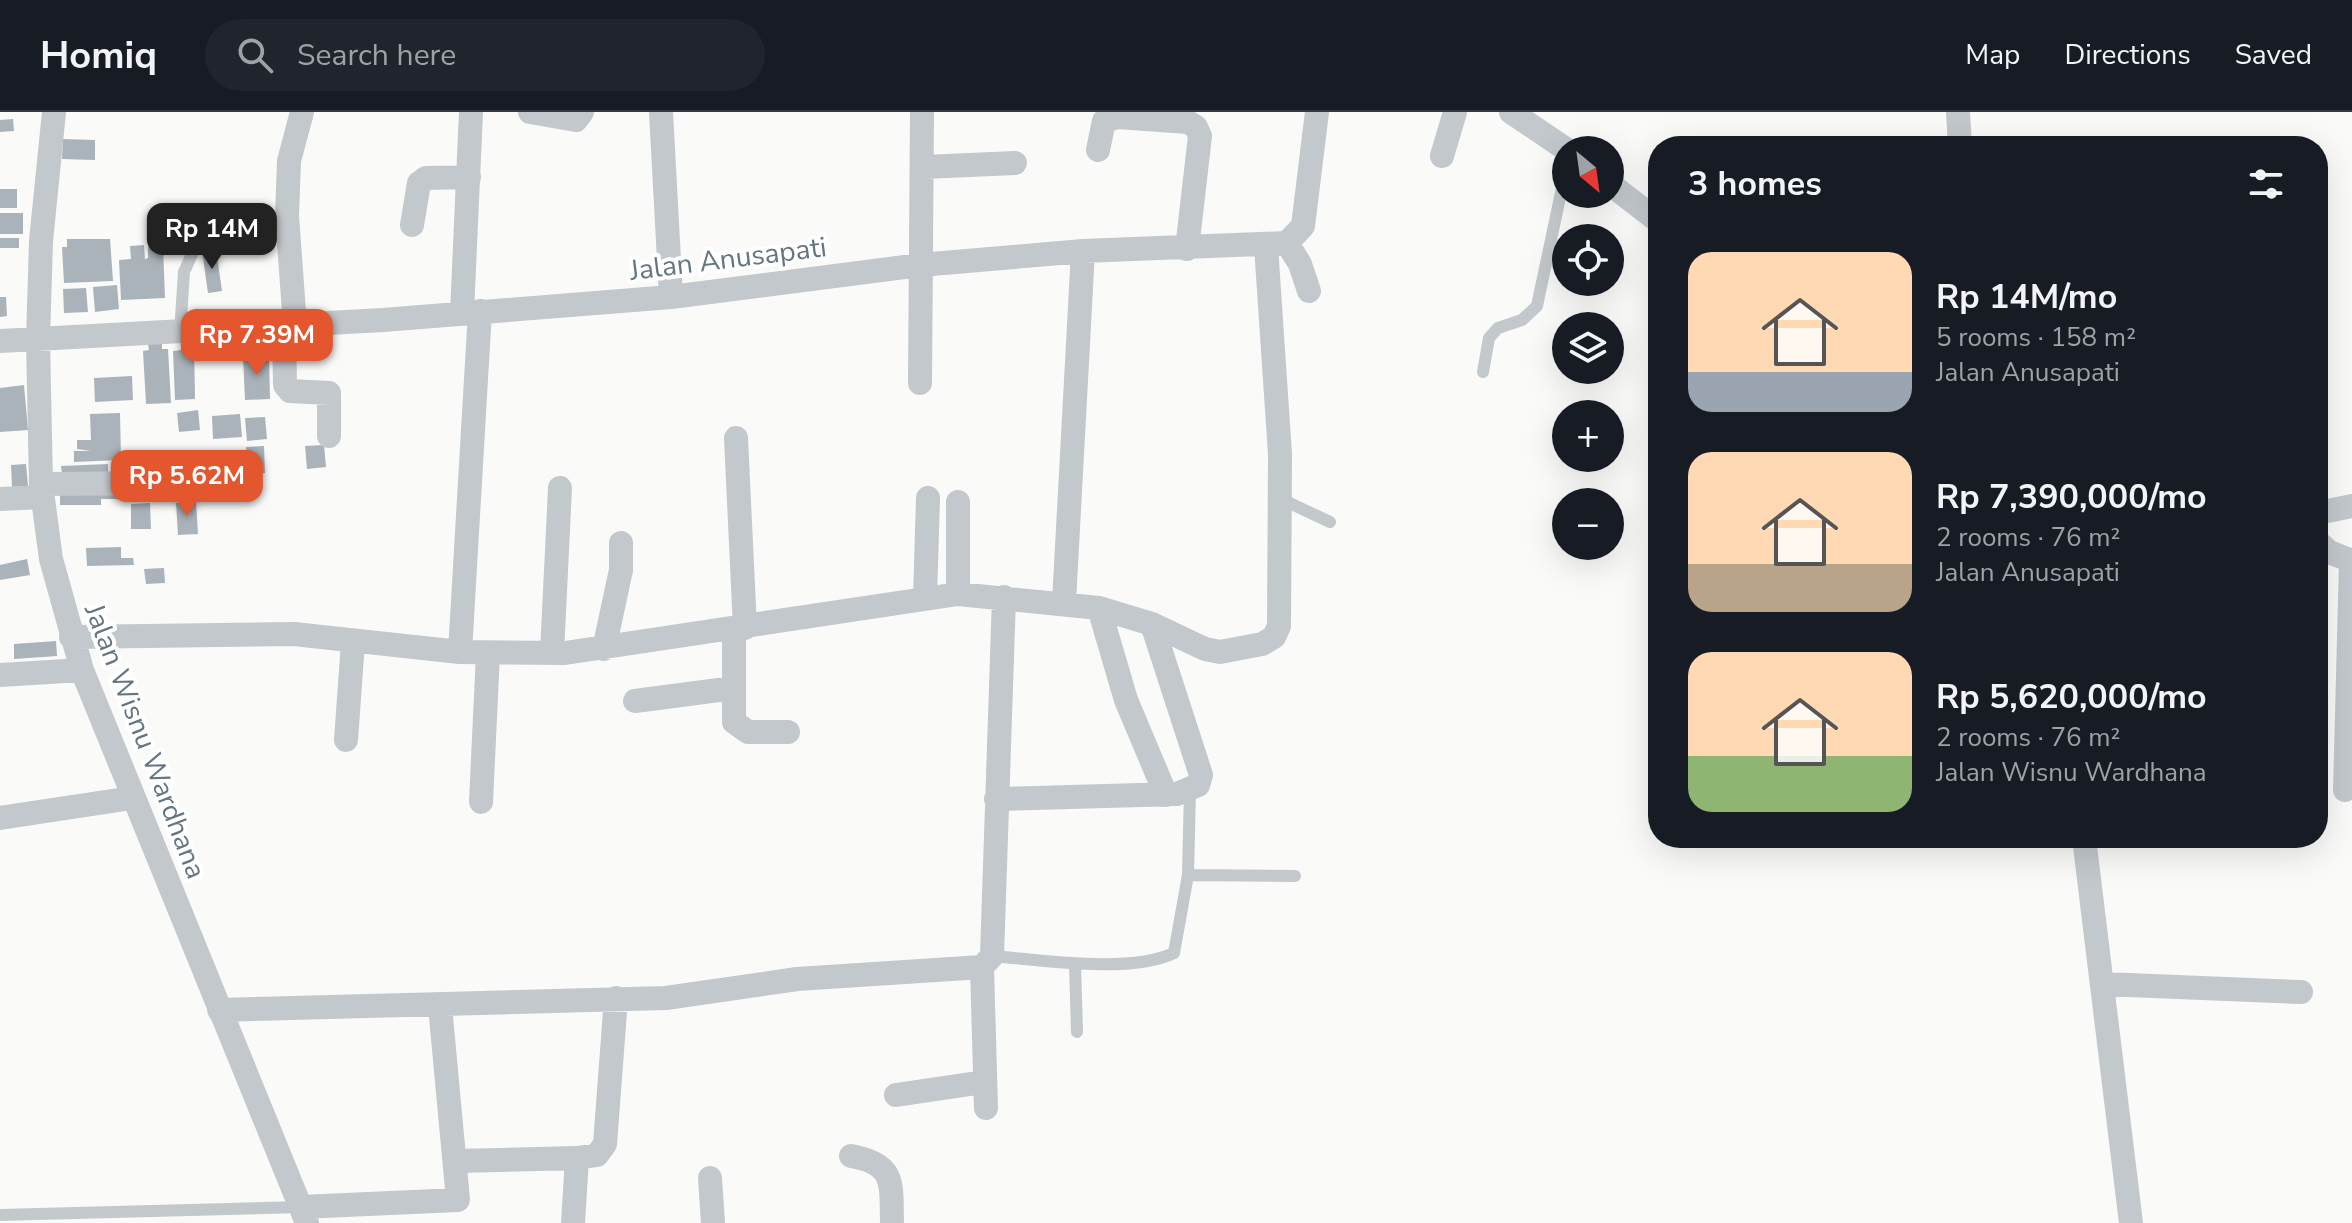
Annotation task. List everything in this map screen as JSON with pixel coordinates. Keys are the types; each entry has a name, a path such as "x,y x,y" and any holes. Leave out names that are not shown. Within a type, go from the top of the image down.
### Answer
{"street":[{"name":"Jalan Wisnu Wardhana","path":"54,112 41,241 38,340 41,490 51,559 82,670 304,1215"},
{"path":"302,112 289,161 289,325 285,385 290,391 329,393 329,436"},
{"path":"460,652 471,312 471,112"},
{"path":"530,112 580,120 582,112"},
{"path":"661,112 671,297"},
{"path":"920,383 924,167 922,112"},
{"path":"1276,245 1303,226 1317,112"},
{"path":"1442,156 1455,112"},
{"path":"1511,112 1552,140"},
{"path":"1958,112 1959,136"},
{"path":"1098,150 1104,116 1192,117 1200,136 1187,249"},
{"path":"924,167 1015,163"},
{"path":"412,225 419,183 426,178 469,177"},
{"path":"1624,195 1648,213"},
{"name":"Jalan Anusapati","path":"0,341 180,333 671,297 920,265 1083,251 1276,245"},
{"path":"1276,245 1300,264 1309,291"},
{"path":"71,637 294,634 460,652 552,653 604,649 958,594 1064,602 1099,608 1152,624 1205,649 1220,652 1249,648 1274,637 1279,626 1281,499 1276,245"},
{"path":"1064,602 1083,251"},
{"path":"736,438 740,629 734,722 748,732 788,732"},
{"path":"0,499 41,490 180,483"},
{"path":"552,653 560,488"},
{"path":"925,597 928,498"},
{"path":"958,502 958,594"},
{"path":"2328,511 2352,506"},
{"path":"604,649 621,570 621,543"},
{"path":"2328,551 2352,561 2345,790"},
{"path":"986,1108 987,962 1004,597"},
{"path":"1099,608 1126,700 1178,793"},
{"path":"996,799 1178,793 1198,785 1201,775 1152,624"},
{"path":"346,740 353,642"},
{"path":"481,802 488,653"},
{"path":"0,675 82,670"},
{"path":"635,701 734,688"},
{"path":"0,818 132,798"},
{"path":"2085,848 2131,1223"},
{"path":"219,1010 666,998 797,979 987,962"},
{"path":"2103,984 2301,992"},
{"path":"456,1161 577,1158 597,1155 604,1149 616,998"},
{"path":"304,1215 455,1202 460,1196 440,1006"},
{"path":"896,1095 984,1082"},
{"path":"851,1156 872,1160 884,1169 891,1183 892,1223"},
{"path":"573,1223 577,1158"},
{"path":"710,1178 713,1223"}],"lane":[{"path":"1483,372 1489,338 1498,328 1522,320 1537,306 1558,208"},
{"path":"180,333 184,272 194,250"},
{"path":"1281,499 1330,522"},
{"path":"987,962 1075,964 1159,960 1174,953 1188,875 1178,793"},
{"path":"1188,875 1295,876"},
{"path":"1075,964 1077,1032"},
{"path":"0,1215 99,1219 304,1215"}],"building":[{"path":"13,119 14,131 0,132 0,120"},
{"path":"63,139 95,140 95,160 62,159"},
{"path":"0,189 17,189 17,208 0,208"},
{"path":"207,206 214,231 200,234 194,209"},
{"path":"0,213 23,213 23,234 0,234"},
{"path":"0,238 19,238 19,248 0,248"},
{"path":"67,239 110,239 113,281 64,283 62,247 67,247"},
{"path":"144,245 145,259 148,258 148,247 163,247 165,298 121,300 119,260 131,259 130,246"},
{"path":"216,249 222,291 208,293 202,251"},
{"path":"117,285 119,309 95,312 93,287"},
{"path":"86,288 88,312 64,313 63,289"},
{"path":"0,297 6,297 7,316 0,317"},
{"path":"181,341 194,341 195,399 175,400 173,351 181,350"},
{"path":"162,343 162,349 168,349 171,403 146,404 143,351 149,350 148,344"},
{"path":"269,355 270,399 245,400 243,356"},
{"path":"132,376 133,400 95,402 94,378"},
{"path":"24,385 28,430 0,432 0,388"},
{"path":"198,410 200,430 179,432 177,413"},
{"path":"120,413 121,460 74,462 74,451 91,451 77,449 77,440 91,440 90,414"},
{"path":"240,414 242,437 213,439 212,416"},
{"path":"265,417 267,439 247,441 245,418"},
{"path":"324,445 326,467 307,469 305,446"},
{"path":"264,446 265,473 248,474 246,447"},
{"path":"243,452 245,477 229,478 227,453"},
{"path":"171,458 171,480 130,482 130,460"},
{"path":"205,460 207,478 177,480 175,462"},
{"path":"26,464 28,486 12,487 11,465"},
{"path":"108,464 108,482 62,475 61,466"},
{"path":"60,487 119,488 119,499 101,499 101,505 60,505"},
{"path":"196,502 198,534 178,535 176,503"},
{"path":"150,503 151,529 131,529 131,504"},
{"path":"121,547 121,558 133,558 134,565 87,566 86,548"},
{"path":"27,559 30,575 0,580 0,565"},
{"path":"164,568 165,583 146,584 144,569"},
{"path":"56,641 57,656 14,659 14,644"}]}
